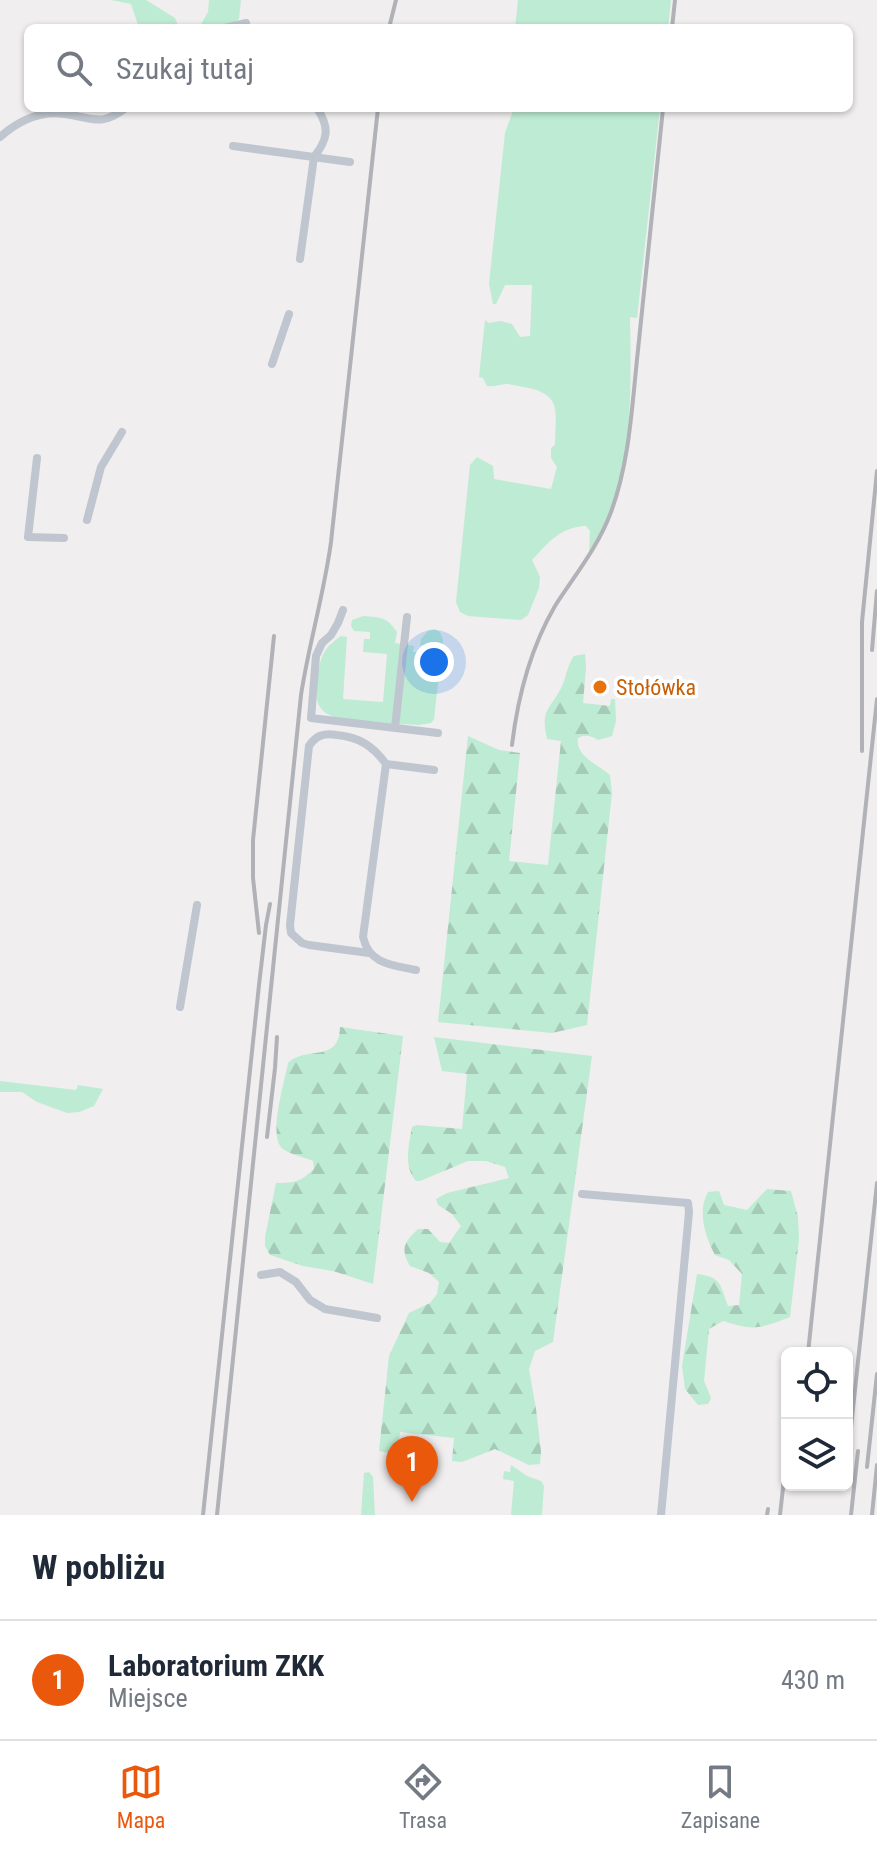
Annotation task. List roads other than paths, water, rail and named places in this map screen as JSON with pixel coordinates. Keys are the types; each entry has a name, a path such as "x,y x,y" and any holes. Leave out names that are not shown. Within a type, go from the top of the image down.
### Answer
{"lane":[{"path":"242,24 246,23"},
{"path":"0,137 12,126 36,115 64,113 88,120 111,119 121,112"},
{"path":"300,259 314,157 323,146 326,132 320,112"},
{"path":"233,146 350,162"},
{"path":"272,364 289,314"},
{"path":"87,520 101,467 122,432"},
{"path":"37,458 28,537 64,538"},
{"path":"343,610 316,656 311,718 438,733"},
{"path":"395,728 407,617"},
{"path":"369,953 302,943 291,933 309,746 311,741 327,734 353,737 373,748 386,764 434,770"},
{"path":"386,764 363,937 369,953 380,962 416,970"},
{"path":"180,1007 197,905"},
{"path":"582,1194 688,1203 661,1515"},
{"path":"261,1275 280,1272 296,1282 310,1300 325,1309 377,1318"}],"railway":[{"path":"390,24 396,0"},
{"path":"672,24 675,0"},
{"path":"217,1515 301,695 331,542 378,112"},
{"path":"512,745 532,656 555,606 600,537 622,473 632,412 663,112"},
{"path":"862,751 862,622 877,471"},
{"path":"872,650 877,591"},
{"path":"259,933 253,878 253,840 274,636"},
{"path":"809,1347 877,699"},
{"path":"203,1515 270,904"},
{"path":"267,1137 277,1037"},
{"path":"852,1419 877,1183"},
{"path":"867,1467 877,1374"},
{"path":"851,1515 858,1451"},
{"path":"872,1515 877,1465"},
{"path":"780,1515 783,1491"},
{"path":"767,1515 768,1509"}],"place":[{"name":"Stołówka","path":"600,687"},
{"name":"Laboratorium ZKK","path":"412,1502"}]}
